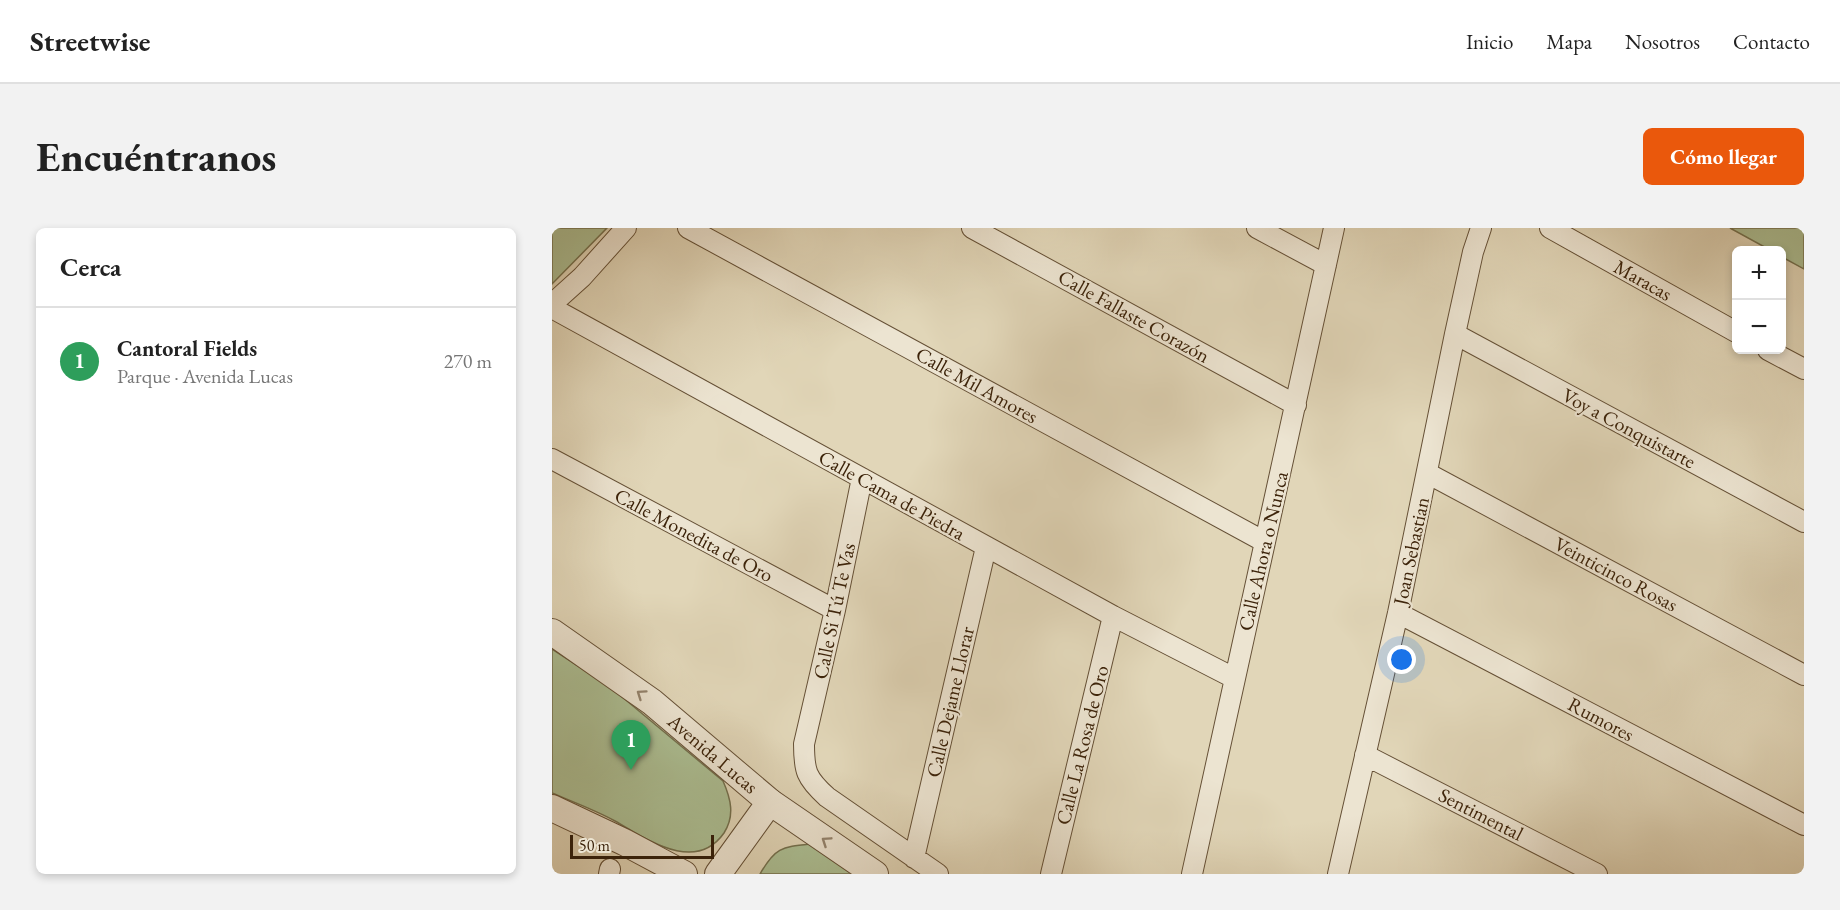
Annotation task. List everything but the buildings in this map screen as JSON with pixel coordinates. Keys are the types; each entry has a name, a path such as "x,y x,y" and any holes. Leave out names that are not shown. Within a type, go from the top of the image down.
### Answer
{"street":[{"path":"552,306 582,277 626,228"},
{"name":"Calle Mil Amores","path":"688,228 1265,542"},
{"name":"Calle Fallaste Corazón","path":"972,228 1296,405"},
{"path":"1257,228 1326,265"},
{"name":"Calle Ahora o Nunca","path":"1192,874 1334,228"},
{"name":"Joan Sebastian","path":"1338,874 1398,612 1473,252 1481,228"},
{"name":"Maracas","path":"1550,228 1732,329"},
{"name":"Calle Cama de Piedra","path":"552,306 986,547 1234,678"},
{"name":"Voy a Conquistarte","path":"1455,334 1804,522"},
{"path":"1776,354 1804,369"},
{"name":"Calle Monedita de Oro","path":"552,459 835,610"},
{"name":"Veinticinco Rosas","path":"1427,473 1804,675"},
{"name":"Calle Si Tú Te Vas","path":"862,478 804,744 804,765 812,783 827,797 914,858"},
{"name":"Calle Dejame Llorar","path":"914,858 986,547"},
{"name":"Rumores","path":"1398,612 1804,825"},
{"name":"Calle La Rosa de Oro","path":"1051,874 1113,616"},
{"name":"Avenida Lucas","path":"552,632 652,702 770,802 875,874"},
{"name":"Sentimental","path":"1365,755 1597,874"},
{"path":"718,874 770,802"},
{"path":"552,808 684,874"},
{"path":"914,858 938,874"}],"green space":[{"path":"552,228 607,228 552,284"},
{"path":"1730,228 1804,228 1804,269 1786,259 1786,246 1763,246"},
{"path":"552,649 609,686 723,781 730,801 730,820 724,833 712,845 699,851 685,852 671,849 656,844 600,813 552,793"},
{"path":"810,844 856,874 760,874 770,859 780,850"}],"place":[{"name":"Cantoral Fields","path":"631,770"}]}
